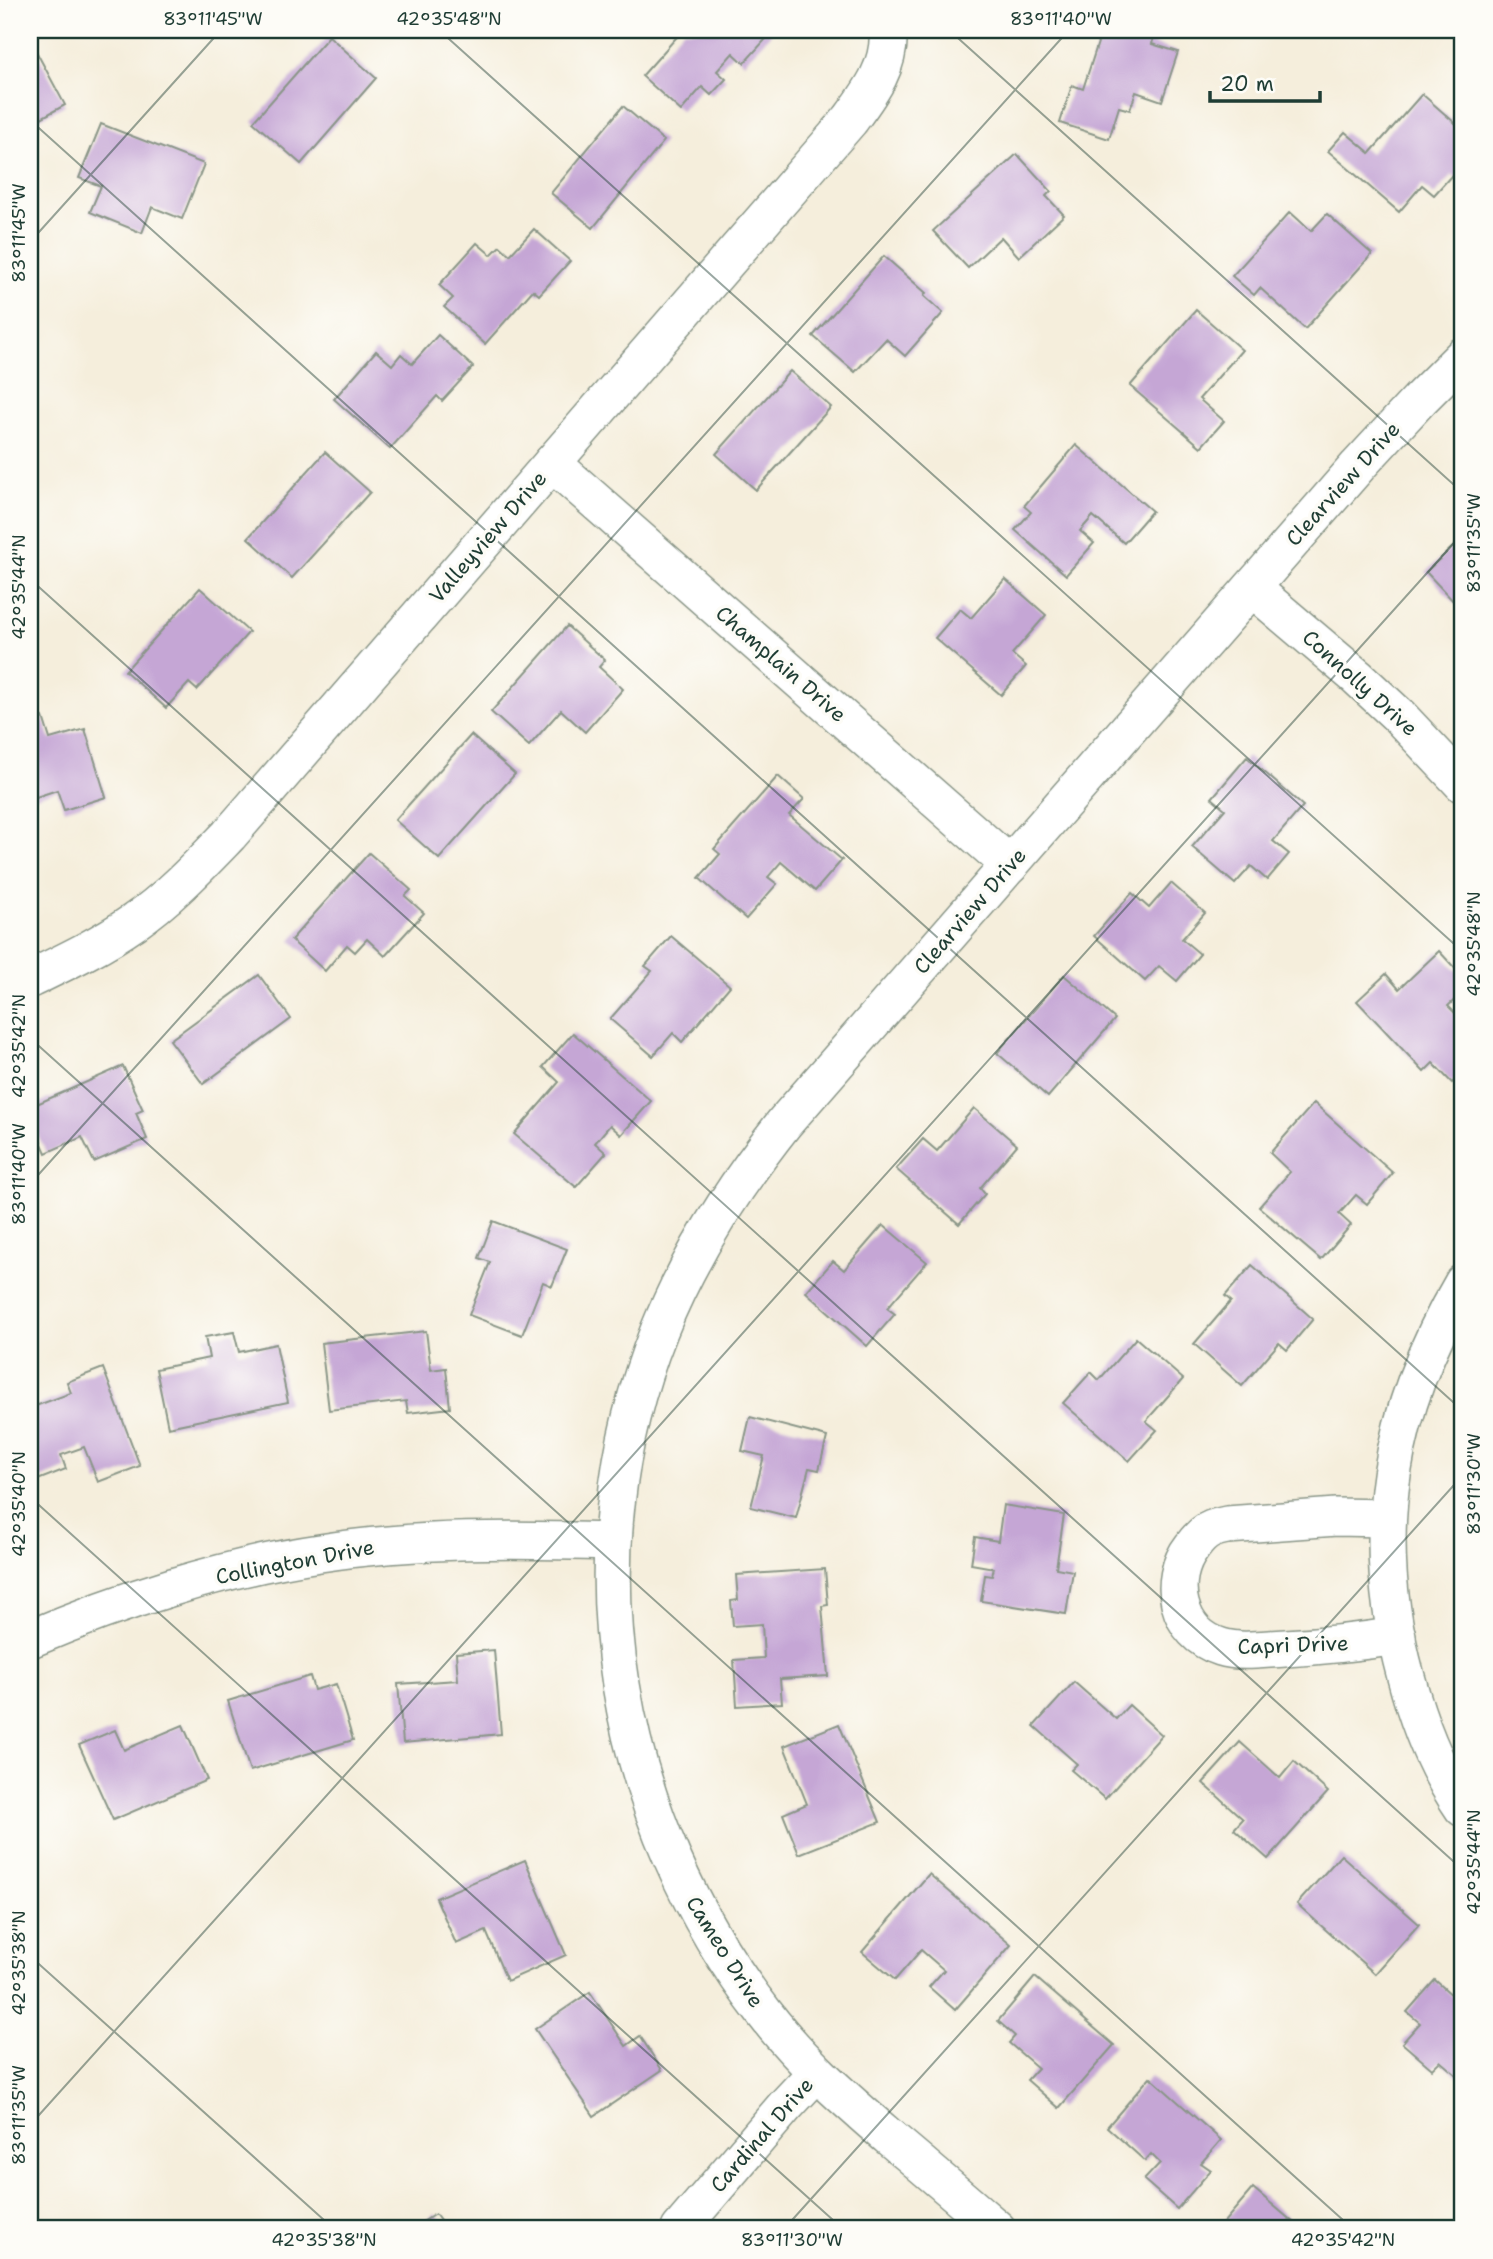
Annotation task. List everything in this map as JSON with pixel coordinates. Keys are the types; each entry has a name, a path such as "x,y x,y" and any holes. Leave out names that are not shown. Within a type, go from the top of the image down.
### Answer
{"street":[{"name":"Valleyview Drive","path":"30,979 75,957 134,922 184,881 253,807 850,120 874,87 884,65 888,34"},
{"name":"Clearview Drive","path":"613,1542 626,1437 641,1384 681,1281 735,1188 785,1122 1367,456 1463,356"},
{"name":"Champlain Drive","path":"552,463 1010,865"},
{"name":"Connolly Drive","path":"1252,588 1399,716 1463,784"},
{"path":"1463,1283 1421,1366 1404,1416 1391,1472 1386,1518 1390,1594 1396,1636 1415,1710 1434,1755 1463,1808"},
{"name":"Capri Drive","path":"1386,1518 1336,1517 1227,1525 1210,1530 1196,1541 1185,1556 1179,1571 1177,1591 1187,1623 1196,1632 1219,1646 1239,1651 1347,1644 1396,1636"},
{"name":"Collington Drive","path":"30,1639 166,1590 268,1562 319,1553 384,1545 469,1541 613,1542"},
{"name":"Cameo Drive","path":"613,1542 616,1654 625,1714 646,1795 660,1833 703,1924 764,2014 816,2073 996,2229"},
{"name":"Cardinal Drive","path":"680,2229 816,2073"}],"building":[{"path":"683,30 774,30 744,63 733,53 717,71 726,79 711,95 702,87 681,111 642,76"},
{"path":"1102,30 1156,30 1152,44 1178,52 1162,101 1136,92 1130,110 1119,107 1109,139 1060,123 1072,85 1083,89"},
{"path":"329,36 376,78 301,164 253,122"},
{"path":"30,40 65,105 30,124"},
{"path":"1422,94 1463,130 1463,185 1452,175 1434,195 1422,185 1399,212 1328,151 1345,132 1370,153"},
{"path":"623,106 664,141 593,228 551,193"},
{"path":"101,124 204,164 182,219 152,207 142,233 90,212 101,186 79,178"},
{"path":"1017,154 1051,191 1046,196 1064,215 1019,257 1001,237 968,268 933,231"},
{"path":"1290,212 1311,231 1327,214 1372,254 1305,329 1260,288 1254,295 1232,276"},
{"path":"534,229 570,261 539,295 533,290 485,344 444,307 453,298 439,285 477,243 491,255 500,246 510,255"},
{"path":"884,256 926,293 924,296 943,313 905,356 886,339 855,372 813,336"},
{"path":"1196,310 1242,350 1199,399 1224,421 1201,447 1130,386"},
{"path":"438,335 473,367 442,401 437,396 390,449 334,399 376,351 392,365 401,354 412,364"},
{"path":"790,371 831,407 756,490 716,454"},
{"path":"1076,445 1152,511 1124,543 1093,516 1080,531 1094,543 1066,575 1015,530 1031,512 1024,506"},
{"path":"325,452 370,492 292,578 248,538"},
{"path":"1463,537 1463,597 1456,604 1426,572"},
{"path":"1005,579 1046,615 1012,654 1026,666 1001,695 935,638 960,609 971,618"},
{"path":"200,588 249,632 197,690 189,683 166,708 125,671"},
{"path":"567,626 605,660 599,667 623,689 585,732 561,710 529,746 491,712"},
{"path":"43,717 50,739 85,729 106,797 64,810 57,790 30,799 30,721"},
{"path":"471,735 515,774 439,859 395,820"},
{"path":"1247,757 1303,806 1273,841 1289,854 1267,880 1251,866 1235,884 1192,847 1225,809 1212,798"},
{"path":"778,776 804,799 789,815 842,860 815,891 781,862 768,877 777,884 746,919 699,878 720,854 714,849"},
{"path":"369,853 411,890 405,896 424,913 385,956 367,939 355,952 347,945 325,971 291,940"},
{"path":"1171,883 1205,913 1182,939 1200,954 1177,981 1159,966 1145,981 1094,936 1132,893 1149,908"},
{"path":"671,936 730,986 682,1042 673,1033 653,1056 610,1019 652,971 645,966"},
{"path":"1439,951 1463,977 1463,992 1448,1006 1457,1015 1463,1009 1463,1072 1452,1083 1433,1063 1424,1072 1357,1001 1386,974 1399,989"},
{"path":"259,975 291,1019 203,1084 170,1040"},
{"path":"1064,975 1115,1019 1048,1097 997,1053"},
{"path":"573,1033 651,1101 621,1135 610,1125 595,1143 606,1153 576,1187 514,1134 559,1082 543,1067"},
{"path":"123,1066 143,1110 136,1113 147,1139 94,1162 82,1137 46,1153 30,1117 30,1107"},
{"path":"1314,1103 1393,1173 1367,1204 1356,1195 1339,1214 1351,1225 1321,1260 1259,1207 1290,1172 1270,1153"},
{"path":"974,1108 1017,1145 980,1188 985,1194 959,1224 896,1169 923,1139 937,1151"},
{"path":"493,1221 567,1249 552,1286 543,1282 522,1335 469,1315 490,1262 479,1258"},
{"path":"883,1225 927,1262 887,1308 895,1314 867,1346 806,1292 833,1261 844,1270"},
{"path":"1252,1265 1313,1319 1287,1350 1279,1343 1242,1386 1194,1344 1231,1301 1225,1296"},
{"path":"426,1331 431,1370 446,1368 450,1408 408,1413 406,1401 329,1410 321,1343"},
{"path":"234,1332 239,1352 276,1344 288,1402 168,1427 156,1369 209,1358 205,1337"},
{"path":"1136,1338 1183,1379 1146,1421 1157,1430 1129,1461 1063,1403 1091,1372 1099,1380"},
{"path":"103,1368 140,1466 98,1482 84,1447 61,1455 66,1469 30,1483 30,1408 71,1393 67,1382"},
{"path":"750,1417 827,1437 819,1470 809,1468 796,1518 751,1507 764,1456 742,1451"},
{"path":"1003,1505 1064,1515 1056,1568 1073,1571 1066,1614 981,1601 985,1575 992,1576 994,1568 971,1564 975,1537 998,1541"},
{"path":"825,1569 828,1605 822,1606 828,1676 780,1679 782,1703 737,1706 734,1660 764,1658 762,1624 733,1626 731,1601 738,1600 736,1575"},
{"path":"494,1650 501,1734 403,1743 398,1684 458,1680 456,1653"},
{"path":"310,1676 314,1690 336,1684 353,1740 250,1771 228,1701"},
{"path":"1074,1682 1116,1719 1129,1705 1162,1735 1105,1799 1071,1770 1077,1764 1034,1726"},
{"path":"839,1724 880,1822 799,1854 783,1814 807,1804 784,1746"},
{"path":"183,1725 207,1780 113,1820 79,1745 115,1730 124,1750"},
{"path":"1240,1742 1280,1778 1294,1761 1328,1792 1268,1859 1234,1829 1243,1819 1203,1783"},
{"path":"1341,1855 1419,1924 1375,1974 1297,1904"},
{"path":"525,1860 566,1955 507,1981 486,1931 456,1944 436,1898"},
{"path":"929,1874 1011,1945 955,2010 929,1987 944,1970 921,1950 895,1980 862,1952"},
{"path":"1035,1977 1114,2045 1059,2108 1027,2080 1038,2068 1009,2043 1015,2036 998,2021"},
{"path":"1435,1980 1463,2005 1461,2079 1440,2061 1432,2069 1402,2043 1420,2023 1407,2012"},
{"path":"590,1992 626,2046 640,2036 662,2070 594,2116 535,2029"},
{"path":"1150,2077 1221,2140 1201,2163 1211,2170 1177,2209 1144,2180 1160,2163 1151,2154 1145,2161 1107,2127"},
{"path":"1253,2188 1301,2229 1218,2229"},
{"path":"435,2214 446,2229 412,2229"}]}
